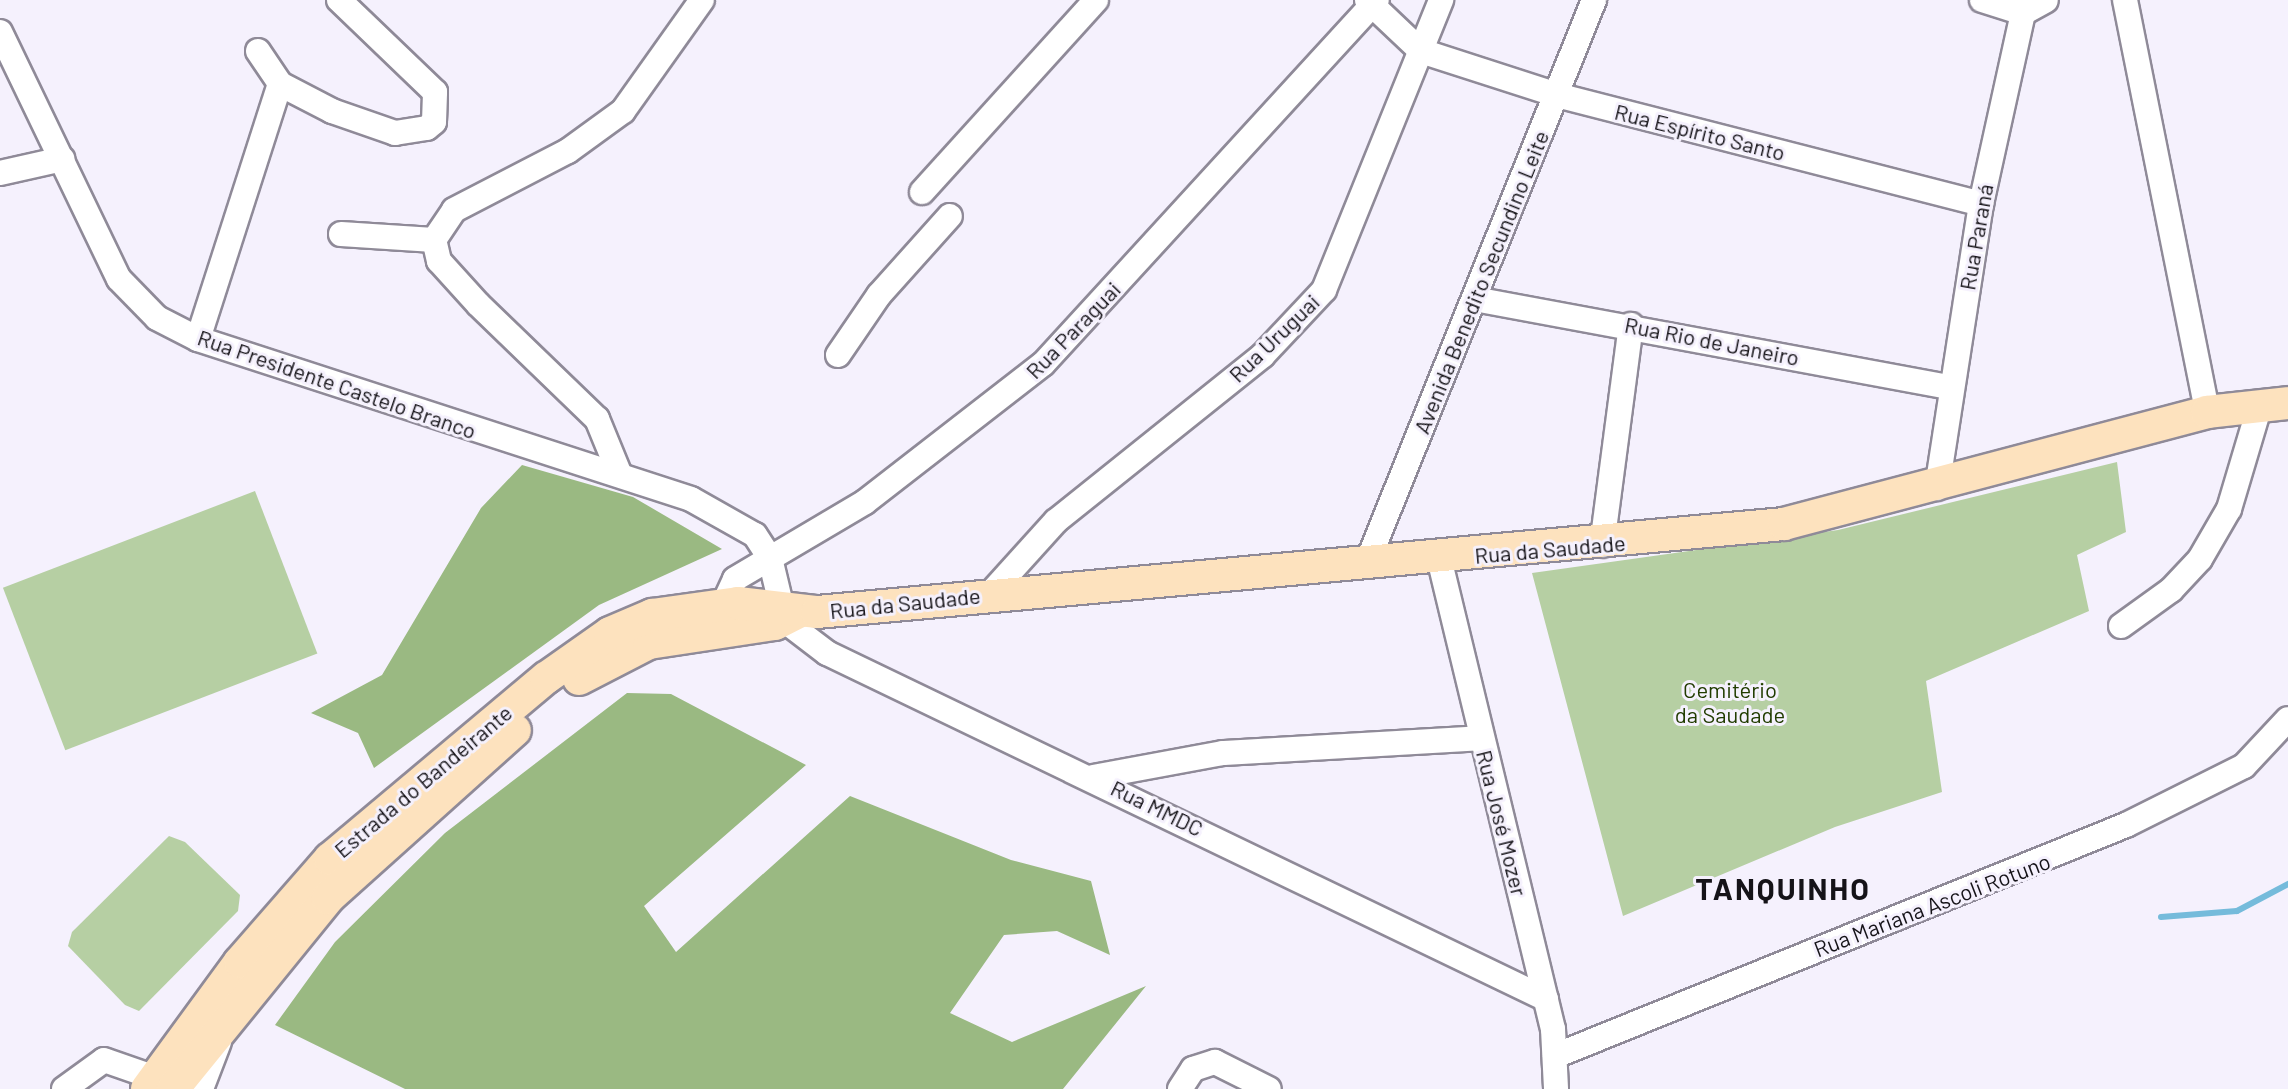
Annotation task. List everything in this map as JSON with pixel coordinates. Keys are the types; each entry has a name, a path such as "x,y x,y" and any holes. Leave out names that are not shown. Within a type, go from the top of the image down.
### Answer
{"main road":[{"name":"Rua da Saudade","path":"788,613 1602,545 1784,524 1937,488 2207,412 2274,404"},
{"name":"Estrada do Bandeirante","path":"173,1087 291,900 400,795 610,633 683,607 724,603 788,613"},
{"name":"Estrada do Bandeirante","path":"173,1087 223,1031 263,972 328,898 558,694 619,654 649,643 788,613"}],"street":[{"path":"258,51 280,84 384,131 411,132 434,122 437,104 426,80 339,0"},
{"path":"620,475 597,419 478,304 439,261 434,240 454,210 568,151 623,111 702,0"},
{"path":"922,192 1096,0"},
{"name":"Rua Uruguai","path":"990,594 1056,521 1263,355 1324,290 1441,0"},
{"name":"Avenida Benedito Secundino Leite","path":"1367,563 1594,0"},
{"path":"1982,0 2023,13 2046,0"},
{"path":"2125,0 2207,412"},
{"path":"1372,2 1421,51"},
{"name":"Rua Paraguai","path":"724,603 735,579 920,464 1043,364 1372,2"},
{"name":"Rua Paraná","path":"1937,488 1949,387 1981,204 2023,13"},
{"name":"Rua Presidente Castelo Branco","path":"0,32 119,279 157,318 198,339 620,475 726,516 755,535 770,558 788,613"},
{"name":"Rua Espírito Santo","path":"1421,51 1557,95 1981,204"},
{"path":"198,339 280,84"},
{"path":"0,173 62,159"},
{"path":"838,355 879,295 950,216"},
{"path":"341,234 434,240"},
{"name":"Rua Rio de Janeiro","path":"1474,299 1631,325 1949,387"},
{"path":"1602,545 1631,325"},
{"path":"2121,626 2171,590 2200,559 2229,509 2274,404"},
{"name":"Rua José Mozer","path":"1439,558 1546,999 1555,1056 1556,1089"},
{"name":"Rua MMDC","path":"788,613 827,653 1093,777 1546,999"},
{"name":"Rua Mariana Ascoli Rotuno","path":"1555,1056 2126,825 2244,766 2288,719"},
{"path":"1093,777 1223,753 1481,738"},
{"path":"64,1089 104,1060 173,1087"},
{"path":"1180,1089 1193,1069 1215,1062 1269,1089"}],"green space":[{"name":"Cemitério da Saudade","path":"2117,462 2126,532 2077,555 2089,611 1926,681 1942,792 1835,827 1623,916 1532,573 1838,530"},
{"path":"522,465 633,497 722,549 599,605 374,768 358,733 311,713 382,675 481,508"},
{"path":"255,491 317,653 65,750 3,588"},
{"path":"627,693 671,694 806,765 644,906 676,952 850,796 1011,860 1091,881 1110,955 1057,931 1004,935 950,1013 1012,1042 1146,986 1063,1089 405,1089 275,1025 335,942 445,833"},
{"path":"169,836 185,842 240,895 238,911 139,1011 125,1005 68,946 72,932"}],"waterway":[{"path":"2161,917 2237,911 2288,884"}],"district":[{"name":"TANQUINHO","path":"1783,888"}]}
